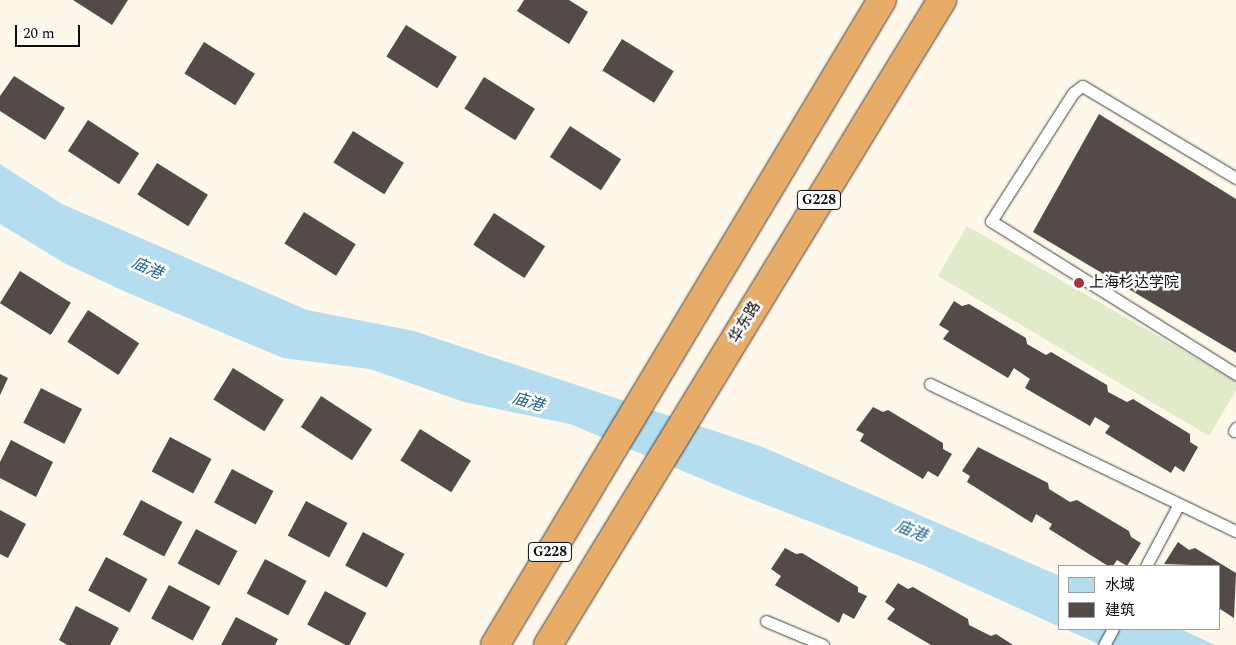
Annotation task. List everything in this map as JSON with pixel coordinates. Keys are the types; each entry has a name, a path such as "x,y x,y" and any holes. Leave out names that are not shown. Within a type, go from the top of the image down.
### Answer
{"highway":[{"name":"G228","path":"495,645 651,382 882,0"},
{"name":"华东路","path":"548,645 942,0"}],"lane":[{"path":"1236,178 1082,86 1073,93 991,221 1236,374"},
{"path":"930,384 1236,531"},
{"path":"1147,565 1179,504"},
{"path":"766,621 823,645"},
{"path":"1104,645 1112,630"}],"green space":[{"path":"967,226 1236,381 1236,390 1209,436 938,276"}],"water":[{"name":"庙港","path":"0,164 62,204 307,310 414,331 760,446 1058,575 1058,626 923,565 733,492 570,424 464,402 370,369 283,358 128,293 66,264 0,224"},
{"path":"1067,630 1182,630 1215,645 1101,645"}],"building":[{"path":"73,0 128,0 112,25"},
{"path":"524,0 569,0 588,12 569,44 517,11"},
{"path":"406,25 457,57 437,88 386,56"},
{"path":"622,39 674,71 654,103 602,70"},
{"path":"204,42 255,74 235,105 184,73"},
{"path":"14,76 65,108 45,140 0,111 0,96"},
{"path":"484,77 535,109 515,140 464,108"},
{"path":"1099,114 1236,199 1236,353 1033,232"},
{"path":"88,120 139,153 119,184 68,151"},
{"path":"570,126 621,159 601,190 550,157"},
{"path":"353,131 404,163 384,194 333,162"},
{"path":"157,163 208,195 188,226 137,194"},
{"path":"304,212 356,244 336,276 284,243"},
{"path":"494,213 545,246 524,278 473,245"},
{"path":"20,271 71,303 51,335 0,303"},
{"path":"954,301 962,306 969,304 1026,338 1027,344 1046,355 1051,352 1107,385 1108,392 1127,402 1133,399 1190,434 1190,442 1198,447 1184,472 1175,466 1171,473 1105,433 1110,426 1095,417 1090,426 1025,388 1030,379 1014,368 1008,378 943,339 949,331 939,325"},
{"path":"88,310 139,343 118,375 67,342"},
{"path":"233,368 284,400 264,431 213,399"},
{"path":"0,374 8,378 0,395"},
{"path":"41,388 82,409 64,444 23,423"},
{"path":"321,396 372,429 352,460 301,427"},
{"path":"873,407 883,412 888,410 943,443 943,449 952,454 938,477 928,471 923,479 860,441 864,434 856,430"},
{"path":"420,429 471,461 451,492 400,460"},
{"path":"170,437 211,459 193,494 152,471"},
{"path":"11,440 53,462 36,497 0,478 0,462"},
{"path":"978,447 1048,483 1049,489 1070,502 1077,500 1129,531 1131,537 1141,543 1128,565 1117,560 1114,565 1106,565 1049,529 1052,524 1036,514 1032,523 967,482 970,476 962,471"},
{"path":"232,469 273,491 256,525 214,503"},
{"path":"141,500 182,522 164,557 123,534"},
{"path":"306,501 347,523 329,558 288,535"},
{"path":"0,510 26,524 8,558 0,554"},
{"path":"196,529 237,551 219,586 178,563"},
{"path":"363,532 404,554 387,588 345,566"},
{"path":"1178,542 1189,550 1195,548 1236,573 1234,618 1221,610 1221,565 1164,564"},
{"path":"785,548 796,554 802,553 858,587 858,592 867,596 854,619 843,613 839,623 775,585 781,576 771,569"},
{"path":"106,557 147,579 130,613 88,591"},
{"path":"265,559 306,581 288,616 247,593"},
{"path":"898,583 908,589 913,587 968,619 969,625 991,636 996,634 1013,645 931,645 887,619 895,609 885,602"},
{"path":"169,585 210,607 193,641 151,619"},
{"path":"325,591 366,613 350,645 346,645 307,625"},
{"path":"76,606 119,628 110,645 67,645 59,640"},
{"path":"236,617 278,639 275,645 221,645"}],"place":[{"name":"上海杉达学院","path":"1079,283"}]}
